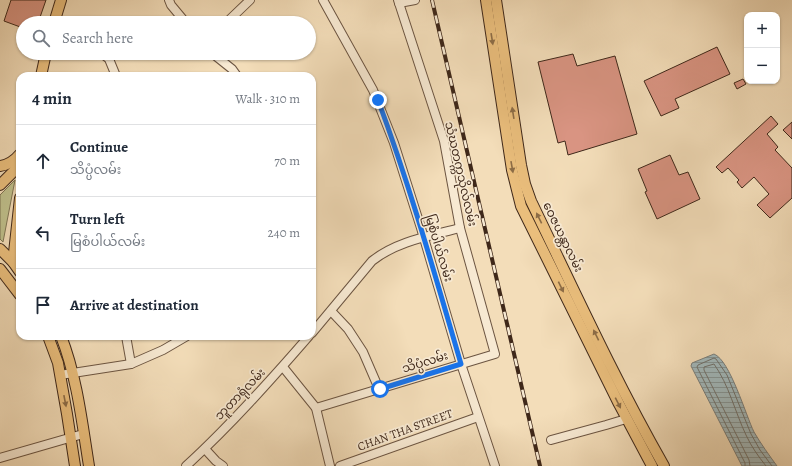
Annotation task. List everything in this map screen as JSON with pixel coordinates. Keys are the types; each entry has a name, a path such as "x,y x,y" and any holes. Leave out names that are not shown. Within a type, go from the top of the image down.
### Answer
{"main road":[{"path":"56,16 61,0"},
{"name":"ဝေဇယန္တာလမ်း","path":"486,0 512,170 521,206 626,418 652,466"},
{"name":"ဝေဇယန္တာလမ်း","path":"496,0 521,165 525,184 531,201 613,370 664,466"},
{"path":"42,72 44,60"},
{"path":"0,166 7,165 16,158"},
{"path":"0,185 16,169"},
{"path":"13,262 16,235"},
{"path":"0,249 16,266"},
{"path":"0,269 16,290"},
{"path":"49,340 58,363 75,466"},
{"path":"63,340 73,373 88,466"}],"street":[{"path":"169,0 171,5 180,16"},
{"path":"233,16 250,0"},
{"name":"မြစံပါယ်လမ်း","path":"323,0 375,95 394,143 461,364 495,466"},
{"path":"398,1 415,0"},
{"name":"သံဃတက္ကသိုလ်လမ်း","path":"398,1 444,142 460,228 495,354"},
{"path":"108,60 114,72"},
{"path":"221,60 234,72"},
{"path":"316,328 372,260 395,246 460,228"},
{"path":"331,311 348,329 362,352 380,389"},
{"path":"127,340 131,364"},
{"path":"60,375 131,364 163,350 180,340"},
{"name":"ဘူတာရုံလမ်း","path":"186,466 283,366 306,340"},
{"name":"သိပ္ပံလမ်း","path":"316,408 495,354"},
{"path":"283,366 316,408 330,466"},
{"name":"CHAN THA STREET","path":"340,466 478,417"},
{"path":"551,440 626,418"},
{"path":"0,458 84,434"},
{"path":"205,448 216,461 223,466"}],"green space":[{"path":"15,180 3,242 0,239 0,195"}],"water":[{"path":"714,354 720,358 726,366 732,377 754,432 777,466 742,466 691,366 692,363"}],"building":[{"path":"11,0 46,0 40,16 16,16 16,25 4,21"},
{"path":"717,47 730,74 675,99 679,108 661,116 644,81"},
{"path":"573,54 577,66 615,56 637,134 568,155 565,141 558,143 538,62"},
{"path":"743,79 744,84 746,84 737,89 734,83"},
{"path":"771,116 778,124 767,134 778,147 775,150 792,168 792,198 770,218 757,205 769,194 754,177 742,188 737,182 739,180 728,168 722,173 716,167"},
{"path":"792,122 792,139 783,130"},
{"path":"670,155 679,175 688,172 700,199 657,219 645,192 647,191 638,169"}],"railway":[{"path":"432,0 540,466"}],"route":[{"path":"378,100 394,143 421,228 461,364 380,389"}]}
